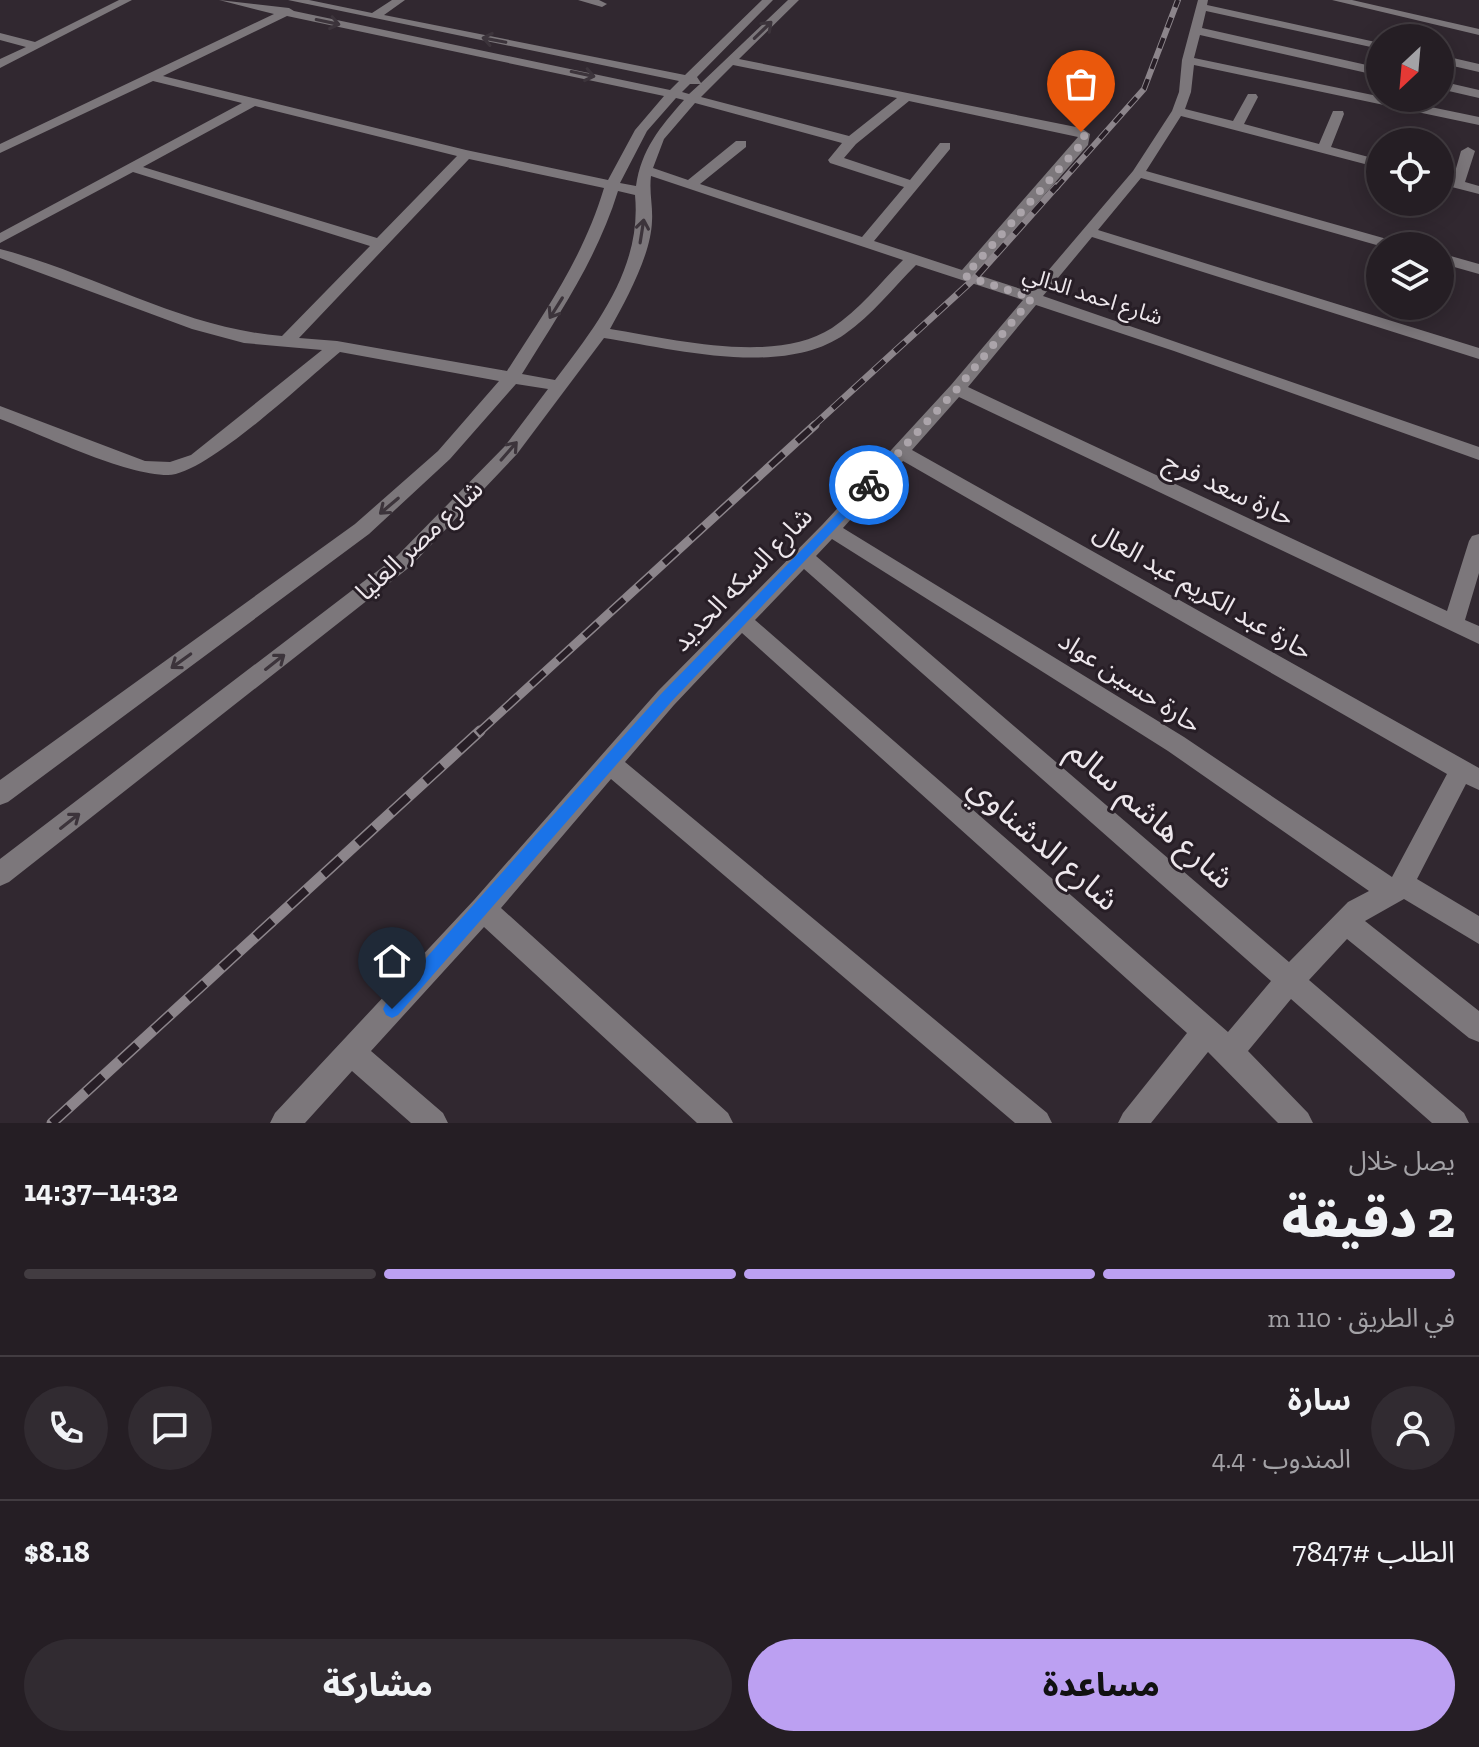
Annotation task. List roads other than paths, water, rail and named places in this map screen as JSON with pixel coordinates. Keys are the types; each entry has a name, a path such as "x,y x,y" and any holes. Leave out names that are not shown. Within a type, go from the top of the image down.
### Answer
{"street":[{"path":"0,64 127,0"},
{"path":"224,0 684,91 708,83 792,2"},
{"path":"374,16 400,0"},
{"path":"583,0 602,4"},
{"path":"684,91 770,0 792,2"},
{"path":"1337,0 1479,32"},
{"path":"0,149 285,13 300,1 684,91 851,141"},
{"path":"1202,4 1366,43"},
{"name":"شارع السكه الحديد","path":"285,1123 483,909 608,762 830,529 957,389 1138,173 1178,111 1185,92 1188,60 1202,4"},
{"path":"1194,30 1366,69"},
{"path":"0,36 37,46"},
{"path":"1188,60 1479,121"},
{"path":"732,61 1071,128 1085,137 965,276"},
{"path":"1454,62 1479,68"},
{"path":"149,76 466,154 642,192"},
{"path":"1454,88 1479,94"},
{"name":"شارع مصر العليا","path":"3,868 404,561 511,450 600,332 626,287 638,256 645,223 642,192 648,156 684,91"},
{"name":"شارع مصر العليا","path":"0,794 362,529 444,455 512,377 578,271 598,232 612,186 641,130 684,91"},
{"path":"909,95 851,141 835,161 912,185"},
{"path":"1237,126 1252,97"},
{"path":"0,239 255,101"},
{"path":"1178,111 1237,126 1298,136 1324,149 1366,160"},
{"path":"1324,149 1338,114"},
{"path":"690,185 741,144"},
{"path":"865,243 945,146"},
{"path":"1458,184 1468,151"},
{"path":"286,342 466,154"},
{"path":"133,168 380,244"},
{"name":"شارع احمد الدالي","path":"645,170 1032,298 1479,454"},
{"path":"1138,173 1366,238"},
{"path":"1454,183 1479,190"},
{"path":"1088,231 1479,354"},
{"path":"0,253 198,326 244,338 337,346 560,386"},
{"path":"600,332 747,351 790,350 815,344 837,332 913,259"},
{"path":"1454,262 1479,269"},
{"path":"0,412 143,467 171,469 197,459 337,346"},
{"name":"حارة سعد فرج","path":"957,389 1479,636"},
{"name":"حارة عبد الكريم عبد العال","path":"900,451 1470,775"},
{"name":"حارة حسين عواد","path":"830,529 1163,736 1398,889 1479,931"},
{"path":"1453,624 1479,541"},
{"name":"شارع هاشم سالم","path":"803,557 1454,1123"},
{"name":"شارع الدشناوي","path":"741,620 1229,1052 1298,1123"},
{"path":"608,762 1037,1123"},
{"path":"1229,1052 1290,980 1346,922 1366,905 1398,889 1470,775"},
{"path":"483,909 718,1123"},
{"path":"1346,922 1479,1028"},
{"path":"1133,1123 1206,1032"},
{"path":"352,1053 433,1123"}],"railway":[{"path":"1056,188 1144,89 1178,0"},
{"path":"812,427 974,279 1057,186"},
{"path":"478,733 815,425"},
{"path":"52,1123 480,731"}]}
